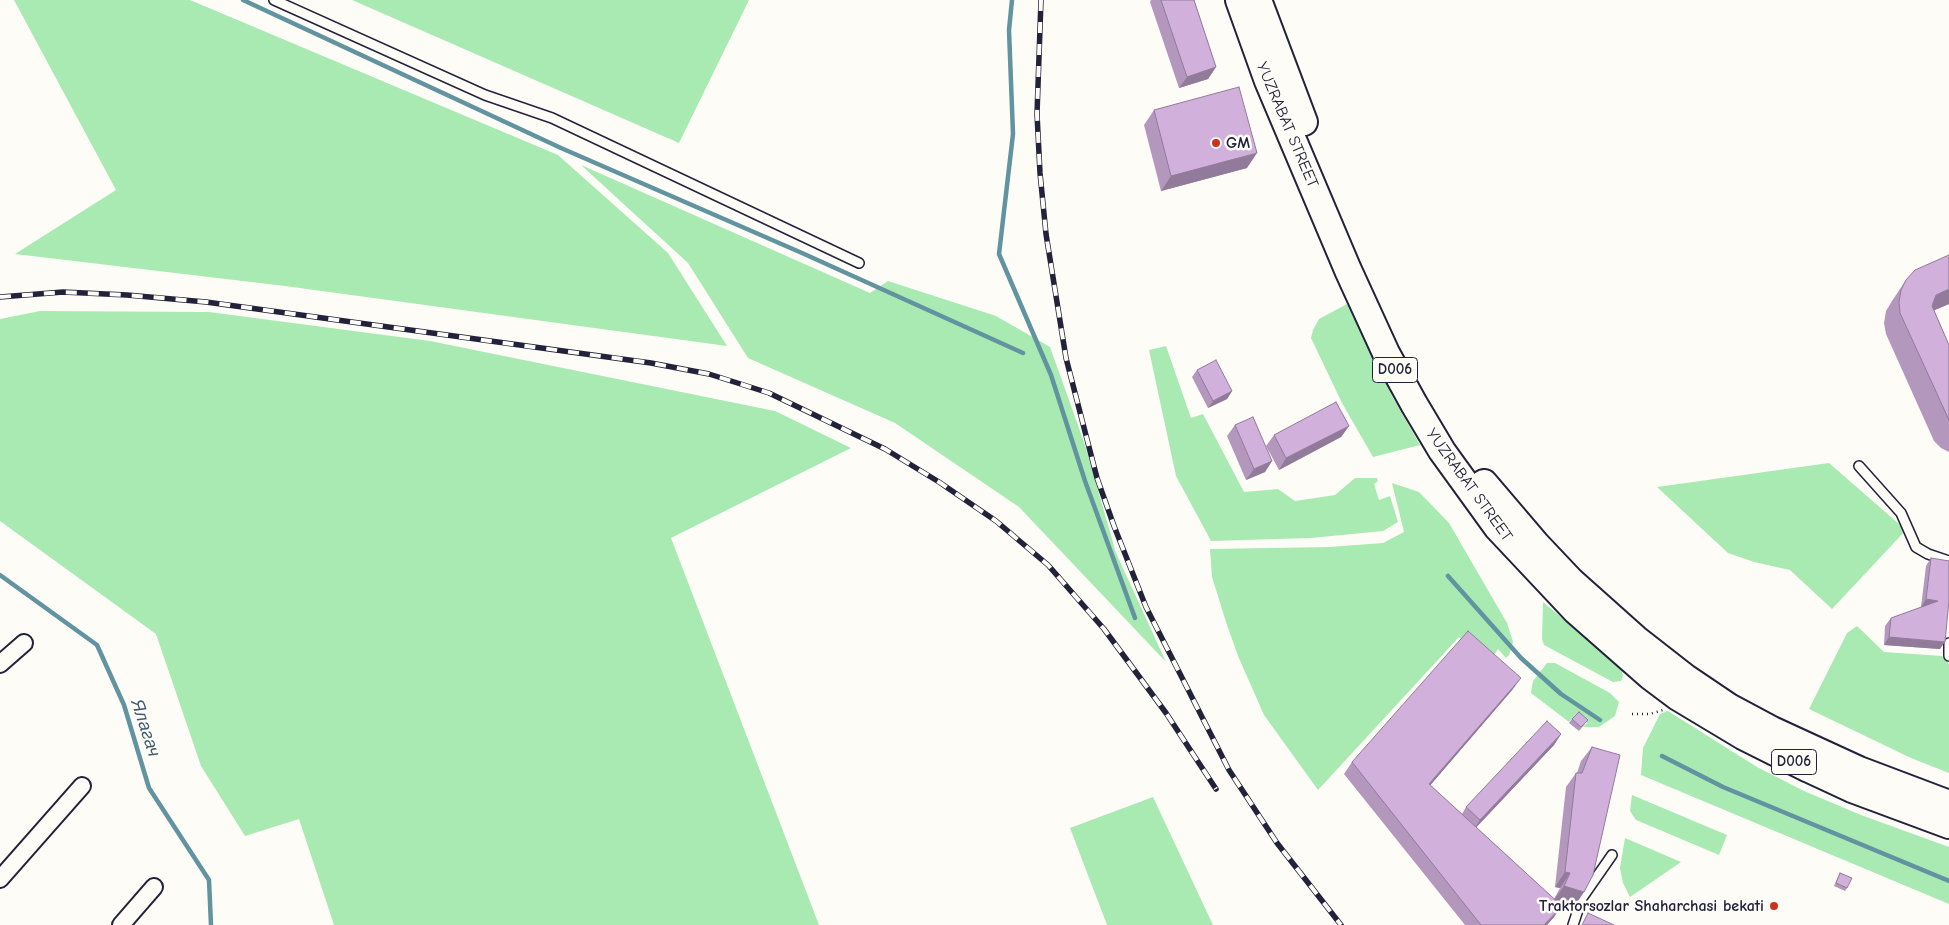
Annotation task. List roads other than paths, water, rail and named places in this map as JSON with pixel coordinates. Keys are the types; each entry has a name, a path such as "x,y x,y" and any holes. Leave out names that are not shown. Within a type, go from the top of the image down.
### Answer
{"main road":[{"name":"YUZRABAT STREET","path":"1239,0 1268,81 1348,270 1386,353 1430,432 1483,510 1511,544 1576,611 1657,669 1772,730 1859,770 1949,804"},
{"name":"YUZRABAT STREET","path":"1258,0 1304,121 1371,282 1408,358 1448,429 1488,487 1536,544 1571,581 1699,710 1765,748 1852,789 1949,825"}],"street":[{"path":"0,664 24,643"},
{"path":"0,880 82,786"},
{"path":"121,925 154,887"}],"lane":[{"path":"274,0 485,95 552,118 859,264"},
{"path":"1859,466 1901,512 1916,547 1928,554 1949,561"},
{"path":"1949,643 1949,656"},
{"path":"1573,925 1582,898 1612,855"}],"waterway":[{"path":"243,0 561,148 802,253 1023,353"},
{"path":"1012,0 1009,30 1013,134 999,254 1051,375 1085,481 1135,618"},
{"name":"Ялагач","path":"0,575 97,645 124,705 149,788 209,880 211,925"},
{"path":"1448,576 1521,658 1561,694 1600,720"},
{"path":"1662,756 1723,787 1949,881"}],"railway":[{"path":"1041,0 1037,114 1046,234 1066,358 1097,478 1146,607 1229,770 1277,843 1341,925"},
{"path":"0,297 63,292 206,302 651,363 709,374 769,393 885,449 939,482 996,521 1048,565 1104,629 1166,713 1216,789"}],"place":[{"name":"GM","path":"1216,143"},
{"name":"Traktorsozlar Shaharchasi bekati","path":"1774,906"}]}
